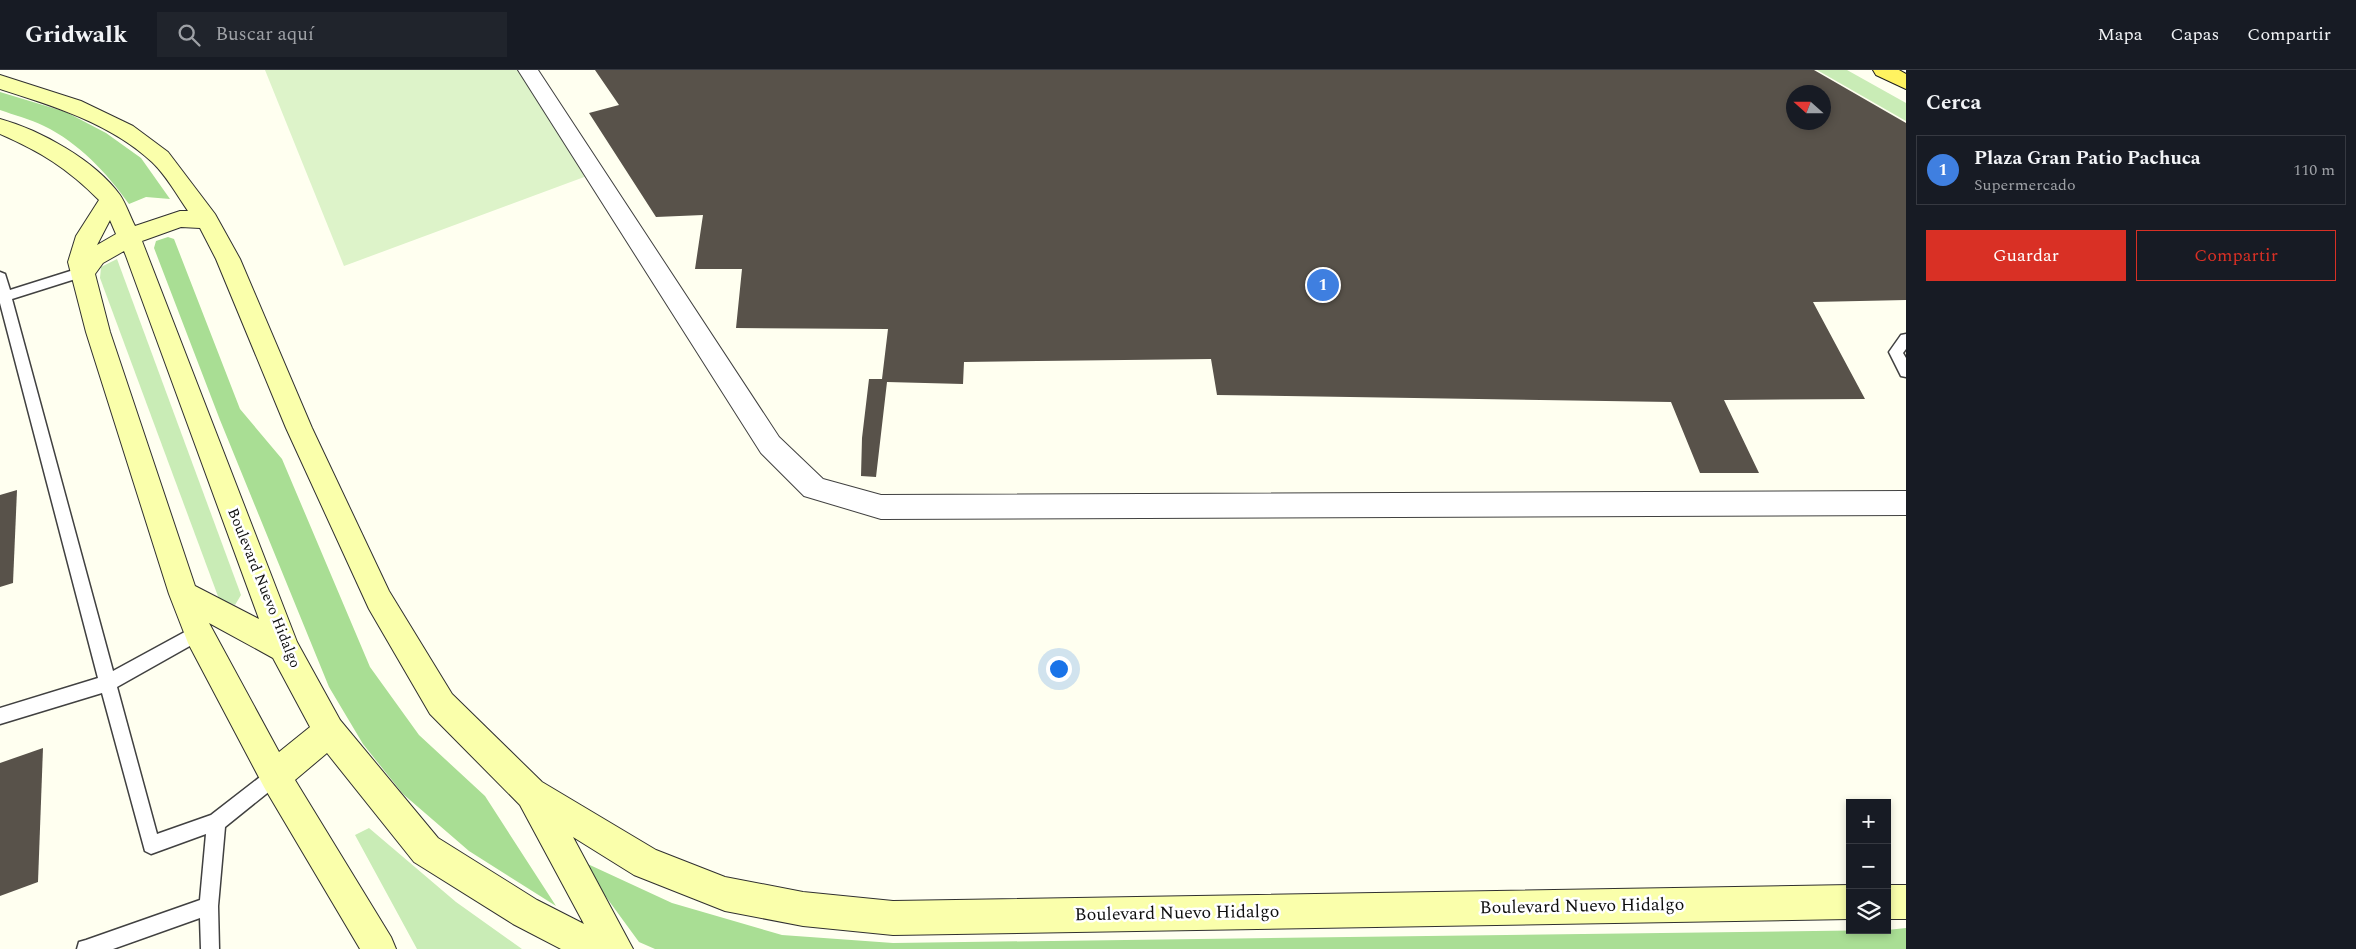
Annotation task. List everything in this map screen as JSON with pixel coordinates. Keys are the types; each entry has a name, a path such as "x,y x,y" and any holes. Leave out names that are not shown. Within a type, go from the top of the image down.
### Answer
{"main road":[{"path":"1883,70 1906,82"}],"street":[{"path":"528,70 770,444 814,488 881,507 1906,503"},
{"name":"Boulevard Nuevo Hidalgo","path":"0,82 74,106 124,131 160,157 207,220 228,259 299,428 379,600 441,704 531,793 646,863 725,894 803,909 893,918 1846,902"},
{"name":"Boulevard Nuevo Hidalgo","path":"0,126 44,145 84,172 111,199 138,256 284,648 329,731 426,850 525,912 597,949"},
{"path":"111,199 88,236 80,262 101,341 183,594 198,633 275,776 379,949"},
{"path":"83,272 95,257 128,237 180,219 207,220"},
{"path":"183,594 284,648"},
{"path":"275,776 329,731"},
{"name":"Boulevard Nuevo Hidalgo","path":"531,793 616,949"},
{"path":"1891,902 1906,902"}],"lane":[{"path":"3,297 83,272"},
{"path":"0,277 3,297 151,845 216,822 275,776"},
{"path":"1906,338 1896,352 1906,372"},
{"path":"0,716 108,683 198,633"},
{"path":"210,949 209,906 216,822"},
{"path":"86,949 209,906"}],"green space":[{"path":"265,70 526,70 595,173 344,266"},
{"path":"1817,70 1847,70 1906,103 1906,121"},
{"path":"0,92 66,112 106,133 141,158 170,199 146,197 129,204 102,170 69,141 28,119 0,110"},
{"path":"168,237 174,239 240,409 282,459 370,667 419,735 485,796 556,906 469,851 403,794 363,744 329,687 220,420 154,248 156,241"},
{"path":"117,259 241,595 235,605 219,599 100,278 101,267"},
{"path":"369,828 456,902 522,949 417,949 355,835"},
{"path":"579,860 672,903 782,935 893,943 1846,931 1846,934 1891,934 1891,930 1906,928 1906,949 655,949 639,942"}],"building":[{"path":"595,70 1814,70 1906,123 1906,300 1813,302 1865,399 1724,400 1759,473 1700,473 1671,402 1217,395 1211,359 964,362 963,384 887,382 876,477 861,476 862,438 869,379 882,379 888,329 736,328 742,269 695,269 703,215 656,217 589,113 619,105"},
{"path":"17,490 13,583 0,587 0,495"},
{"path":"43,748 38,882 0,896 0,763"}],"place":[{"name":"Plaza Gran Patio Pachuca","path":"1323,285"}]}
